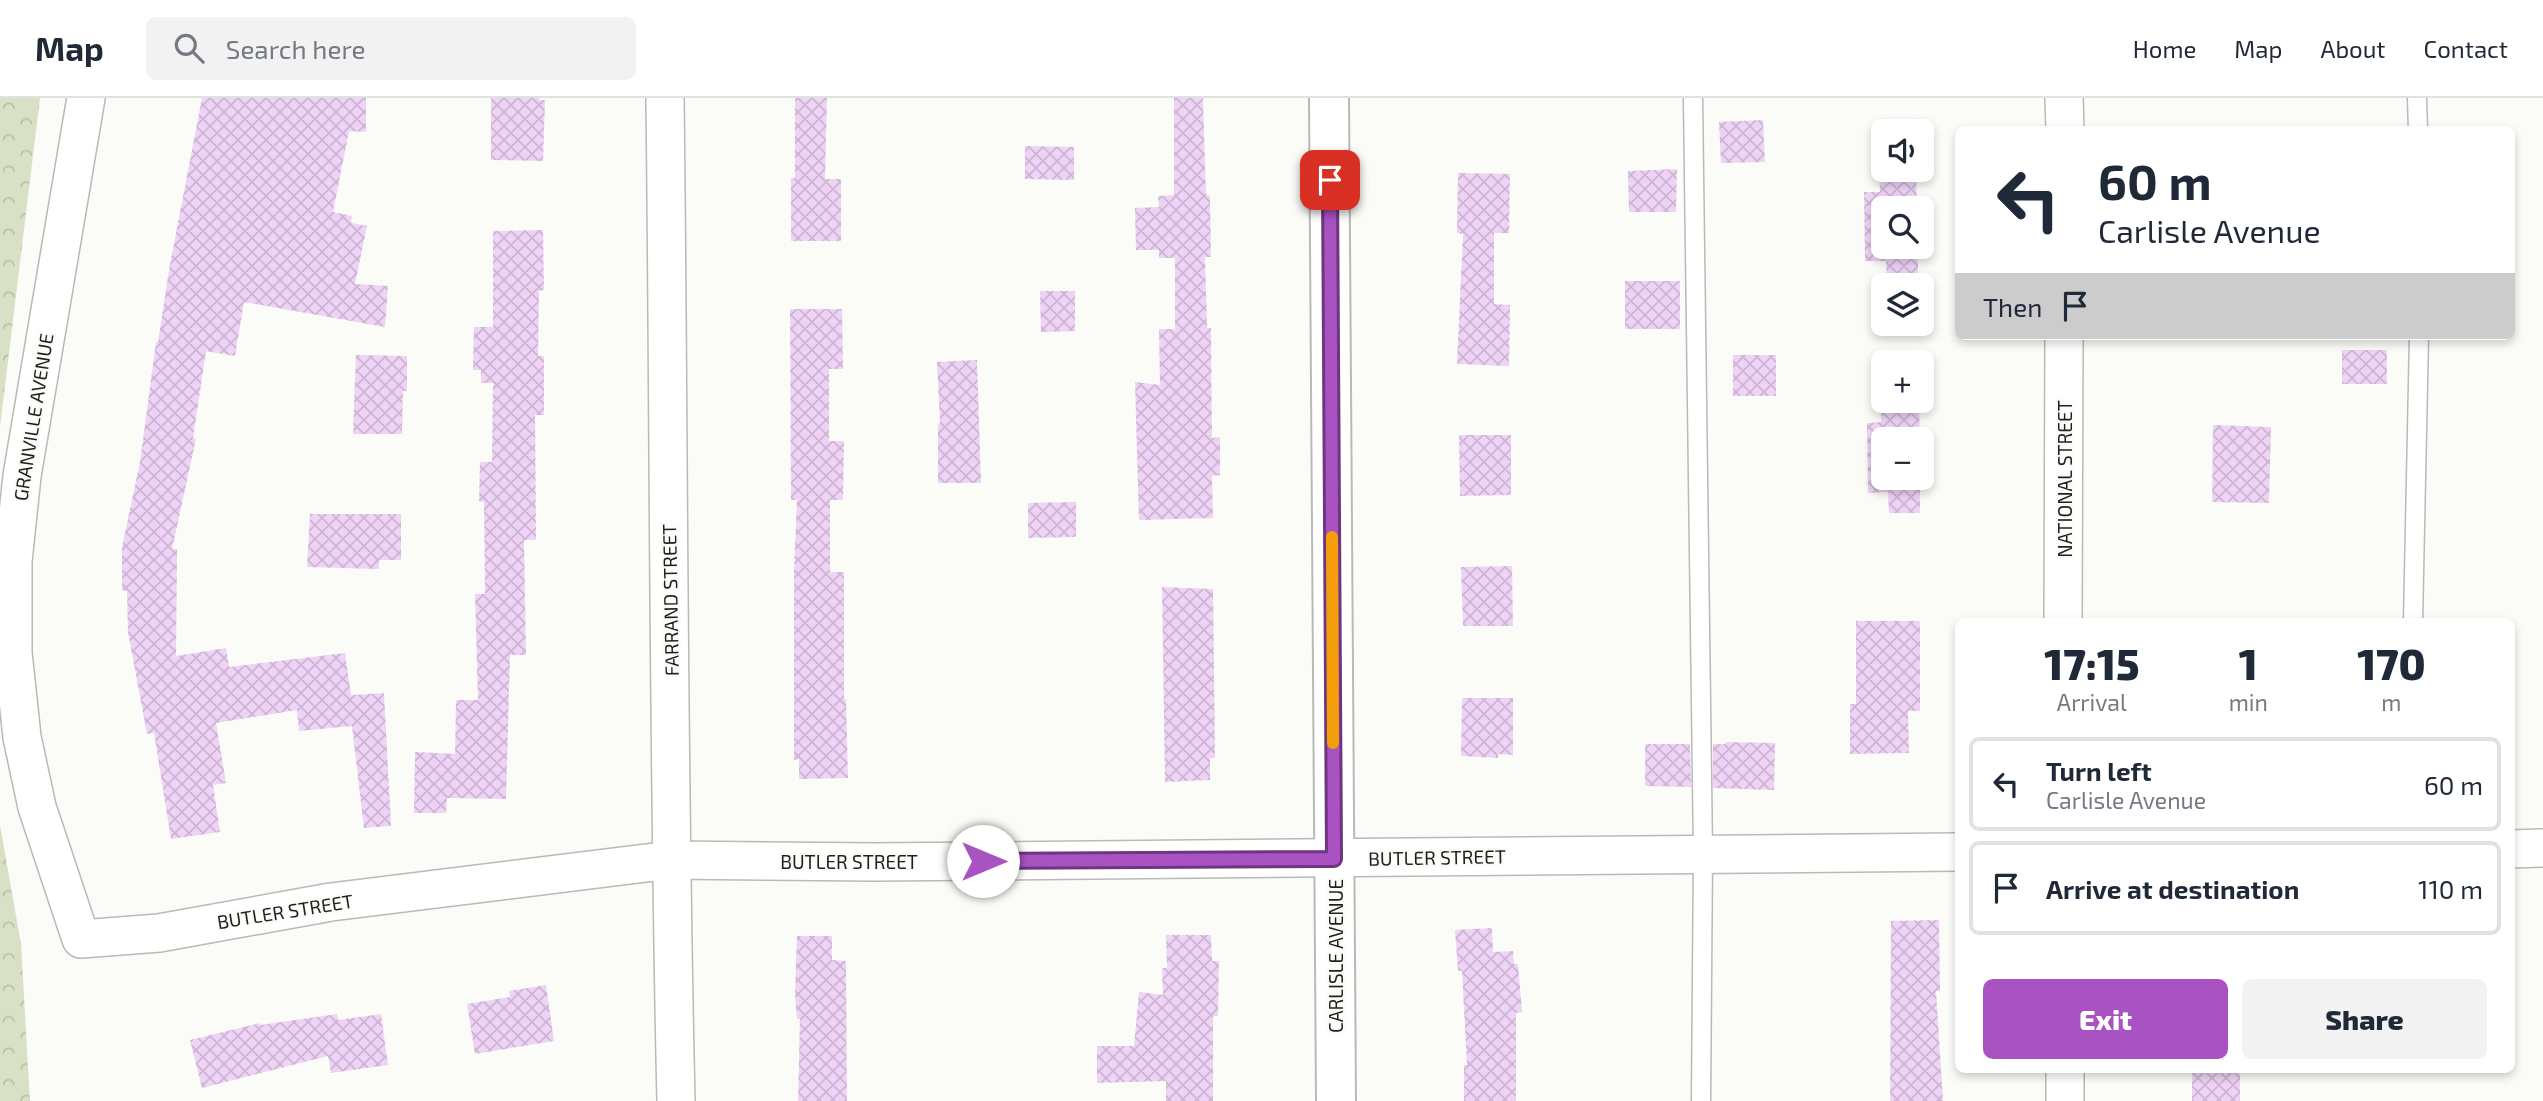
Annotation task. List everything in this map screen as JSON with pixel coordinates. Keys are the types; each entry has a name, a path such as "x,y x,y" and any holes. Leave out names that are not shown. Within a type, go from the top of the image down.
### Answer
{"street":[{"name":"GRANVILLE AVENUE","path":"81,939 37,807 22,737 13,653 13,561 22,476 86,98"},
{"name":"FARRAND STREET","path":"665,98 672,734 670,860 676,1101"},
{"name":"CARLISLE AVENUE","path":"1329,98 1336,1101"},
{"path":"2064,98 2065,126"},
{"name":"NATIONAL STREET","path":"2063,618 2064,340"},
{"path":"2515,849 2543,848"},
{"name":"BUTLER STREET","path":"81,939 159,933 331,902 670,860 888,862 1955,852"},
{"path":"2065,1073 2065,1101"}],"lane":[{"path":"1693,98 1703,854 1701,1101"},
{"path":"2417,98 2418,126"},
{"path":"2413,618 2419,340"}],"green space":[{"path":"0,98 40,98 0,427"},
{"path":"0,825 21,944 30,1101 0,1101"}],"building":[{"path":"202,98 366,98 366,132 349,131 333,212 352,216 351,223 367,226 355,284 388,286 385,327 244,302 235,356 206,351 193,438 196,439 172,549 177,549 176,656 226,648 229,667 345,653 351,695 384,693 391,826 364,828 352,726 299,731 297,710 216,723 226,783 213,785 220,832 171,839 154,733 147,734 128,632 127,591 122,590 122,547 140,462 156,342"},
{"path":"491,98 545,100 543,161 491,160"},
{"path":"795,98 827,98 825,179 841,179 841,241 791,241 791,178 795,178"},
{"path":"1174,98 1203,98 1206,195 1210,196 1211,257 1205,257 1207,328 1211,328 1212,438 1220,437 1220,475 1212,476 1213,518 1139,520 1135,382 1160,385 1159,329 1175,329 1175,258 1159,258 1159,250 1136,250 1135,208 1159,207 1158,196 1174,195"},
{"path":"1763,120 1765,162 1721,163 1719,122"},
{"path":"1025,146 1074,147 1074,180 1025,179"},
{"path":"1677,169 1676,212 1629,212 1628,171"},
{"path":"1458,173 1510,174 1509,233 1494,233 1494,304 1510,305 1509,366 1457,364 1463,234 1457,233"},
{"path":"1880,182 1916,182 1917,196 1871,196 1871,259 1918,259 1918,273 1886,273 1886,261 1865,261 1864,192 1880,192"},
{"path":"543,230 544,290 539,291 538,356 544,356 544,415 535,415 536,540 524,540 526,655 510,655 506,799 447,798 446,813 414,813 415,752 455,754 456,700 478,700 475,594 485,594 484,502 479,501 480,462 492,462 493,383 481,383 481,370 473,370 474,327 493,327 493,231"},
{"path":"1625,281 1680,281 1680,329 1625,329"},
{"path":"1040,291 1075,291 1075,331 1041,332"},
{"path":"790,309 842,309 843,369 829,369 829,441 844,441 843,500 830,500 830,572 844,572 844,699 848,778 799,779 799,759 794,760 794,572 797,500 791,500"},
{"path":"2342,350 2387,350 2387,384 2342,384"},
{"path":"356,355 407,356 407,391 403,391 402,434 353,434"},
{"path":"1733,355 1776,355 1776,396 1733,396"},
{"path":"977,360 981,483 938,483 940,423 937,362"},
{"path":"1881,413 1919,413 1920,427 1871,427 1871,490 1920,490 1920,513 1889,513 1888,492 1868,493 1867,423 1881,422"},
{"path":"2213,425 2271,427 2269,503 2212,502"},
{"path":"1459,435 1511,435 1511,495 1460,496"},
{"path":"1076,502 1076,537 1028,538 1028,503"},
{"path":"310,514 401,514 401,560 379,560 379,569 307,567"},
{"path":"1512,566 1513,626 1463,626 1461,567"},
{"path":"1162,587 1213,589 1215,758 1210,758 1210,780 1165,782"},
{"path":"1856,621 1920,621 1920,711 1908,711 1909,753 1850,754 1850,704 1856,704"},
{"path":"1462,698 1513,698 1513,755 1498,754 1498,758 1461,756"},
{"path":"1775,743 1774,790 1713,788 1713,744"},
{"path":"1645,744 1690,744 1691,787 1645,786"},
{"path":"1939,920 1940,991 1936,991 1943,1101 1890,1101 1891,921"},
{"path":"1492,928 1493,952 1513,951 1514,964 1518,964 1522,1012 1516,1013 1516,1101 1464,1101 1464,1065 1467,1065 1462,971 1458,971 1455,930"},
{"path":"1166,935 1211,935 1212,961 1219,961 1218,1016 1213,1016 1213,1101 1166,1101 1166,1081 1097,1083 1097,1046 1134,1046 1139,992 1163,995 1162,968 1167,968"},
{"path":"797,936 832,936 832,960 846,961 847,1101 798,1101 800,1019 797,1019 795,995"},
{"path":"546,985 554,1041 475,1054 467,1004 510,997 509,991"},
{"path":"337,1014 338,1020 381,1014 388,1065 331,1073 328,1056 202,1088 190,1040 260,1023"},
{"path":"2192,1073 2240,1073 2240,1101 2192,1101"}],"slow traffic":[{"path":"1332,537 1333,743"}],"route":[{"path":"983,861 1334,859 1330,180"}]}
